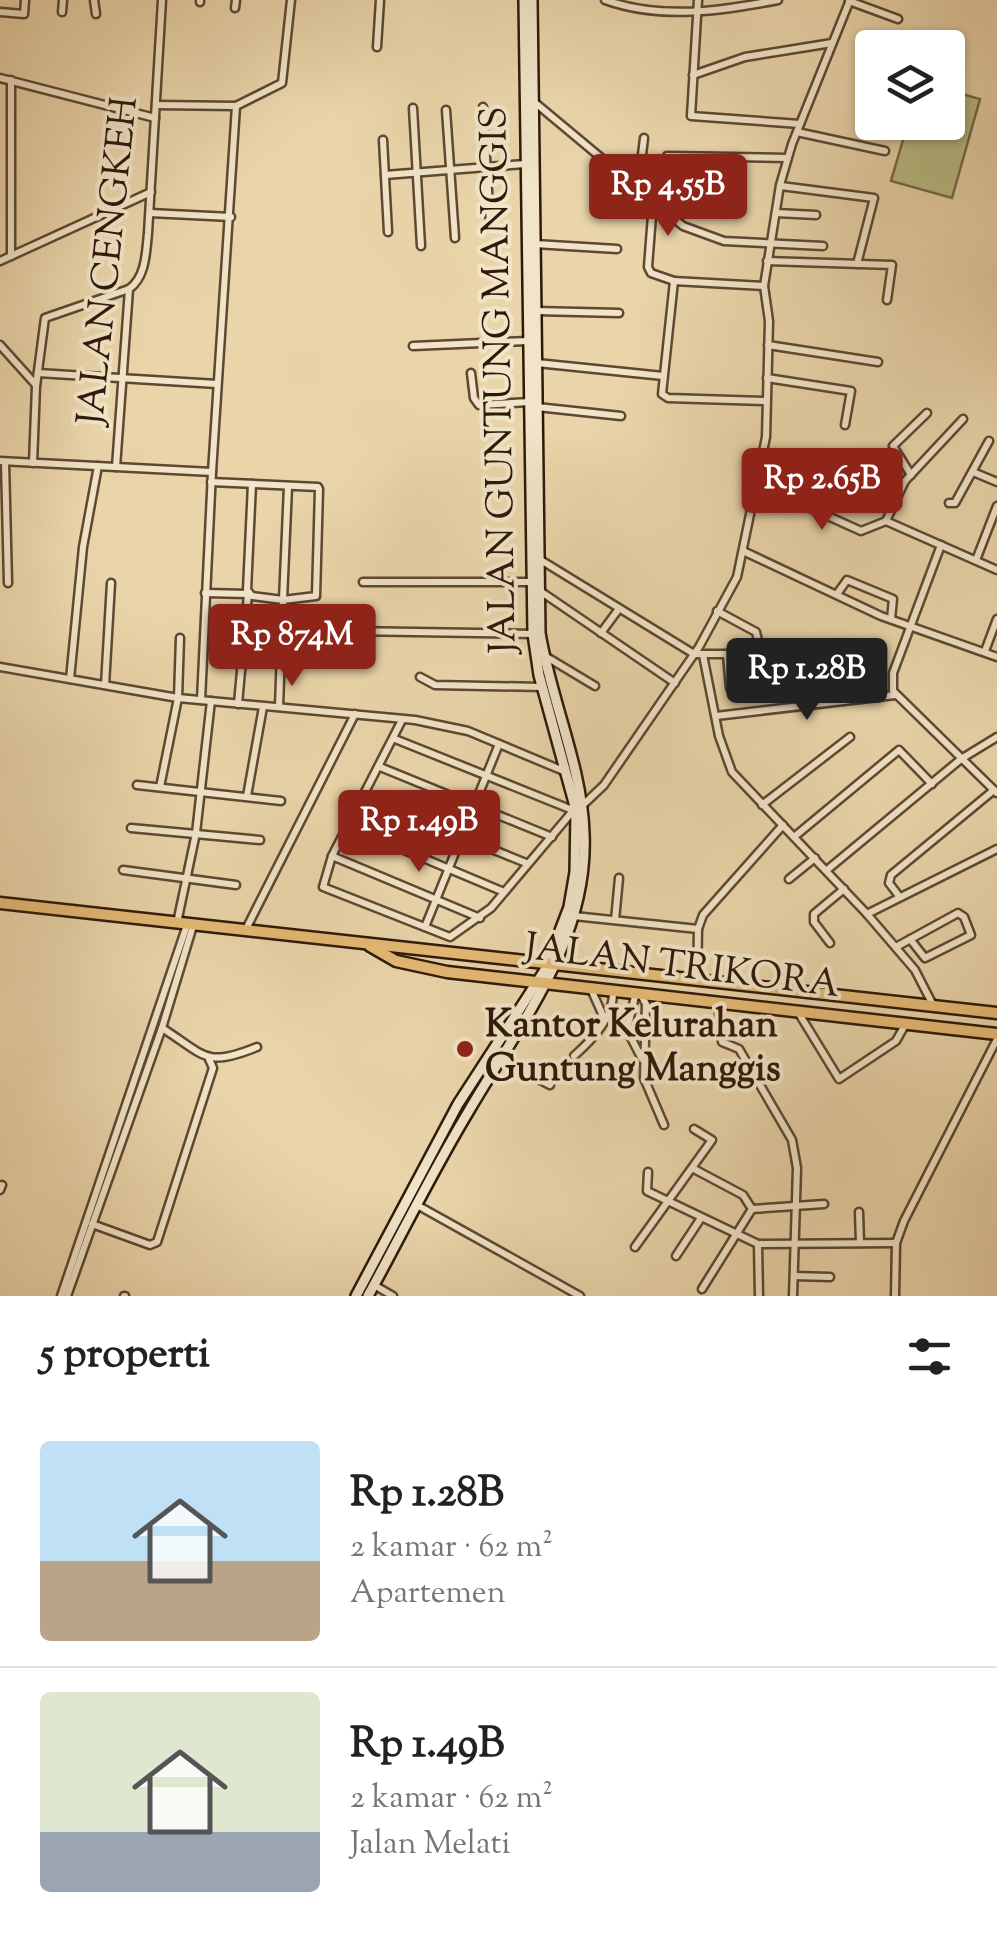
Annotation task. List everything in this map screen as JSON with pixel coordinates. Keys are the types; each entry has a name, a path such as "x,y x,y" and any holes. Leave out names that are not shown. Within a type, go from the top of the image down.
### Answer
{"main road":[{"name":"JALAN TRIKORA","path":"0,904 997,1014"},
{"name":"JALAN TRIKORA","path":"365,943 396,961 447,972 997,1036"},
{"path":"396,961 398,948"},
{"path":"973,1031 975,1011"}],"street":[{"path":"0,12 24,14 26,0"},
{"path":"62,12 63,0"},
{"path":"94,0 96,14"},
{"name":"JALAN CENGKEH","path":"116,467 129,289 138,281 145,261 150,213 162,0"},
{"path":"156,105 236,106 282,83 292,0"},
{"path":"377,48 380,0"},
{"name":"JALAN GUNTUNG MANGGIS","path":"524,0 532,100 528,341 533,404 534,634 542,688 570,773"},
{"name":"JALAN GUNTUNG MANGGIS","path":"532,0 524,164 530,231 535,244 533,404"},
{"path":"605,0 638,11 698,10 778,0"},
{"path":"658,0 658,11"},
{"path":"698,0 690,113 694,118 798,128 885,151"},
{"path":"402,720 332,856 323,887 448,938 480,918 526,863 604,785 698,655 737,576 766,436 768,345 764,286 787,158 850,1 898,18"},
{"path":"693,76 745,57 832,43"},
{"path":"0,78 154,118"},
{"path":"11,80 11,256"},
{"path":"532,100 653,203 707,237 823,246"},
{"path":"202,700 217,384 236,106"},
{"path":"483,107 490,224"},
{"path":"412,108 420,246"},
{"path":"446,110 455,238"},
{"path":"638,190 644,138"},
{"path":"383,140 388,232"},
{"path":"764,286 674,281 648,270 653,203 669,154 787,158"},
{"path":"385,175 524,164"},
{"path":"780,186 874,198 857,264"},
{"path":"0,261 151,192"},
{"path":"150,213 231,217"},
{"path":"776,213 816,215"},
{"path":"535,244 617,249"},
{"path":"768,261 892,265 887,300"},
{"path":"674,281 662,394 668,398 766,401"},
{"path":"33,463 36,386 46,316 129,289"},
{"path":"535,310 618,313"},
{"path":"414,346 528,341"},
{"path":"768,345 878,362"},
{"path":"0,346 36,386"},
{"path":"536,363 664,376"},
{"path":"38,373 217,384"},
{"path":"471,373 474,398 479,405 533,404 621,416"},
{"path":"766,378 851,391 845,426"},
{"path":"911,474 893,446 927,412"},
{"path":"886,521 892,502 911,474 963,420"},
{"path":"949,503 955,503 989,441"},
{"path":"8,583 3,461 212,472"},
{"path":"70,680 83,547 98,466"},
{"path":"973,472 997,482"},
{"name":"JALAN GUNTUNG MANGGIS","path":"368,1296 416,1204 501,1060 574,916 584,860 544,655 534,478"},
{"path":"205,594 248,594 282,600 316,596 320,491 212,482"},
{"path":"238,704 252,484"},
{"path":"757,484 861,531 886,521 997,570"},
{"path":"279,706 288,486"},
{"path":"976,560 997,506"},
{"path":"899,896 890,883 891,875 995,791 895,695 894,673 941,545"},
{"path":"743,552 891,620 997,658"},
{"path":"539,559 698,655 861,654"},
{"path":"837,594 846,580 872,588 893,599 891,620"},
{"path":"362,582 532,582"},
{"path":"105,686 111,583"},
{"path":"540,591 675,683"},
{"path":"602,632 618,610"},
{"path":"718,611 756,632 768,684"},
{"path":"984,652 997,619"},
{"path":"242,628 282,629"},
{"path":"350,631 534,634"},
{"path":"160,787 178,698 180,638"},
{"path":"544,655 595,686"},
{"path":"698,655 732,772 867,914 896,948 934,1007"},
{"path":"727,655 730,688"},
{"path":"0,668 178,698 445,726 570,773"},
{"path":"420,677 436,685 542,688"},
{"path":"716,716 895,695"},
{"path":"64,1296 159,1027 186,925 185,877 196,833 212,701"},
{"path":"247,796 263,708"},
{"path":"246,930 355,714"},
{"path":"762,805 837,743 850,737"},
{"path":"827,870 961,759 997,737"},
{"path":"395,739 577,809"},
{"path":"426,927 499,744"},
{"path":"794,837 898,750 932,784"},
{"path":"380,767 552,837"},
{"path":"137,785 281,801"},
{"path":"364,797 526,863"},
{"name":"JALAN GUNTUNG MANGGIS","path":"552,964 574,884 577,809"},
{"path":"697,980 698,929 706,912 783,825"},
{"path":"347,826 504,892"},
{"path":"131,828 260,840"},
{"path":"867,914 997,849"},
{"path":"332,856 480,918"},
{"path":"789,879 815,858"},
{"path":"123,870 236,885"},
{"path":"614,920 619,878"},
{"path":"830,943 814,922 814,914 844,889"},
{"path":"896,948 910,939 958,913 971,935 925,958 910,939"},
{"path":"574,916 698,929"},
{"name":"JALAN GUNTUNG MANGGIS","path":"356,1296 458,1104 543,981"},
{"path":"590,987 605,1020"},
{"path":"574,1056 605,1020 613,1005 612,990"},
{"path":"638,992 627,1030 642,1060"},
{"path":"638,992 646,1004 644,1078 664,1125"},
{"path":"718,1002 722,1042 739,1049 792,1140 793,1296"},
{"path":"798,1011 838,1079 896,1041 906,1024"},
{"path":"159,1027 210,1059 225,1060 257,1046"},
{"path":"64,1296 159,1027"},
{"path":"895,1296 896,1243 997,1036"},
{"path":"92,1224 150,1246 157,1242 213,1068 210,1059"},
{"path":"501,1060 550,1085"},
{"path":"635,1246 712,1140 694,1129"},
{"path":"694,1168 743,1195 752,1209"},
{"path":"648,1172 647,1191 758,1244 896,1243"},
{"path":"416,1204 580,1296"},
{"path":"752,1209 824,1204"},
{"path":"702,1290 752,1209"},
{"path":"859,1212 860,1244"},
{"path":"676,1256 701,1218"},
{"path":"758,1244 759,1296"},
{"path":"794,1276 830,1277"},
{"path":"374,1286 392,1296"}],"green space":[{"path":"965,95 980,99 952,198 891,181 903,140 965,140"}],"place":[{"name":"Kantor Kelurahan Guntung Manggis","path":"465,1049"}]}
